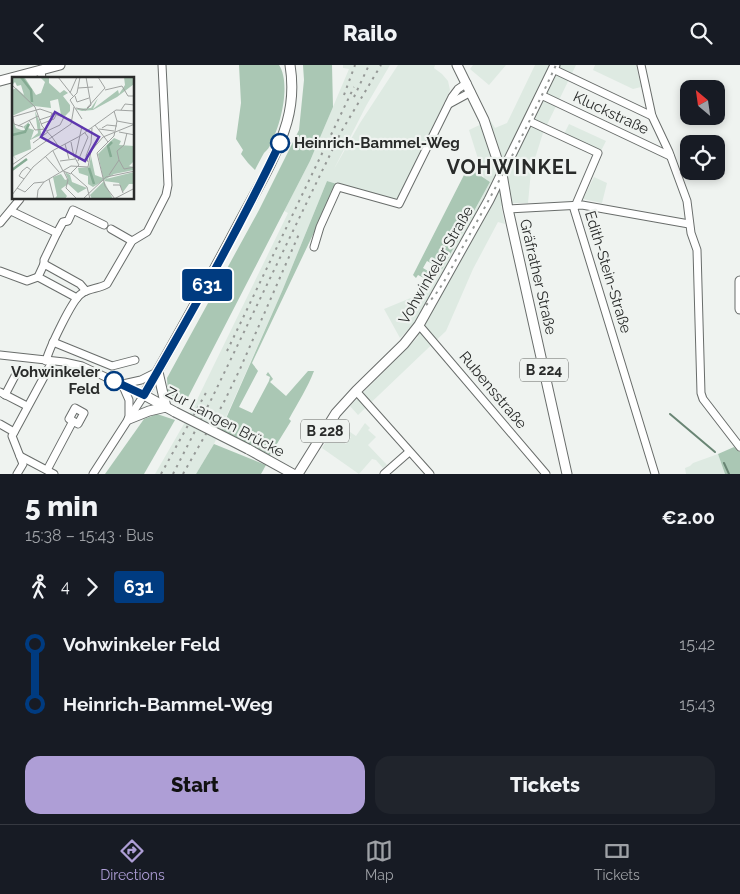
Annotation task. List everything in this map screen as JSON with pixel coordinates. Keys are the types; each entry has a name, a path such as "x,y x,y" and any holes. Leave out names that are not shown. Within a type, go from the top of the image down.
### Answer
{"main road":[{"path":"20,77 60,65"},
{"path":"144,395 209,280 280,143 288,120 291,99 291,69 285,65"},
{"name":"Gräfrather Straße","path":"457,65 484,120 502,174 508,209 567,474"},
{"name":"B 228","path":"502,174 554,67"},
{"name":"Vohwinkeler Straße","path":"298,474 336,413 404,345 419,325 502,174"},
{"path":"740,281 740,309"},
{"path":"129,419 166,407 158,372"},
{"name":"Zur Langen Brücke","path":"144,395 269,459 293,474"}],"street":[{"path":"17,474 23,464 12,435 49,361 53,342 77,298 86,291 107,284 132,241 146,232 166,195 168,185 162,65"},
{"path":"640,65 652,116 687,201 689,225 697,250 701,393 703,399 740,447"},
{"path":"554,67 652,116"},
{"path":"314,247 320,227 338,187 399,204 455,92 466,83"},
{"path":"449,104 472,93"},
{"name":"Kluckstraße","path":"541,95 670,156"},
{"name":"Edith-Stein-Straße","path":"529,121 598,153 574,209 654,474"},
{"path":"0,223 19,200"},
{"path":"508,209 582,205 613,209 689,225"},
{"path":"0,271 27,281 38,277 54,232 63,222 68,221 72,210 104,225"},
{"path":"11,211 54,232"},
{"path":"111,229 132,241"},
{"path":"44,264 80,284 86,291"},
{"path":"38,277 77,298"},
{"name":"Rubensstraße","path":"419,325 546,474"},
{"path":"53,342 112,366 134,360"},
{"path":"0,355 82,366 144,395 93,474"},
{"path":"122,384 141,380 158,372"},
{"path":"16,374 2,394 28,406"},
{"path":"122,384 129,400 129,419"},
{"path":"356,391 430,474"},
{"path":"47,470 73,421"},
{"path":"0,424 14,432"},
{"path":"384,474 409,452"},
{"path":"20,456 54,474"}],"shaded area":[{"path":"343,65 390,65 366,106 334,169 360,123 398,65 435,65 434,68 448,81 450,90 397,202 327,181 283,289 214,444 196,474 155,474 192,410 288,213 284,211 310,161 349,69 343,68"},
{"path":"473,65 506,65 489,85 470,69"},
{"path":"535,65 576,65 543,133 531,171 528,203 514,203 501,206 505,224 498,222 473,269 446,331 358,415 350,406 418,337 410,328 400,338 384,309 430,290 490,182 484,178 469,130 490,120 495,128 507,123"},
{"path":"595,65 636,65 641,87 633,89 593,70"},
{"path":"569,124 606,141 601,151 564,134"},
{"path":"594,177 607,183 602,203 583,199"},
{"path":"365,423 370,428 368,430 376,437 368,445 387,465 383,468 376,460 372,459 359,474 322,448 331,434 346,444 351,437 348,435 350,432 356,436"},
{"path":"718,454 725,474 686,474 685,468 693,463"}],"green space":[{"path":"239,65 279,65 283,73 283,104 278,126 270,146 255,170 241,154 243,150 236,139 241,103"},
{"path":"303,65 332,65 333,107 310,161 184,405 168,394 167,378 259,210 299,130 304,80"},
{"path":"475,172 490,182 442,269 427,261 423,268 428,271 424,278 418,275 416,278 413,275 465,173"},
{"path":"327,181 337,184 252,363 258,371 239,407 252,413 269,381 270,377 266,375 268,372 273,379 270,382 286,396 308,371 314,371 289,419 291,421 270,455 221,430 283,289"},
{"path":"157,414 175,420 144,474 105,474 144,419"},
{"path":"214,444 266,465 261,474 196,474"},
{"path":"734,447 740,452 740,474 725,474 718,454"}],"waterway":[{"path":"670,414 715,452"},
{"path":"724,463 729,474"}],"railway":[{"path":"344,95 355,65"},
{"path":"354,97 369,65"},
{"path":"173,474 341,132 381,65"},
{"path":"426,305 443,283 490,198 556,65"},
{"path":"227,351 354,87"},
{"path":"183,474 223,404 240,369 299,234"},
{"path":"161,474 207,391"}],"bus line":[{"name":"631","path":"114,381 144,395 209,280 280,143"}],"place":[{"name":"Heinrich-Bammel-Weg","path":"280,143"},
{"name":"Vohwinkeler Feld","path":"114,381"}],"district":[{"name":"VOHWINKEL","path":"512,167"}]}
